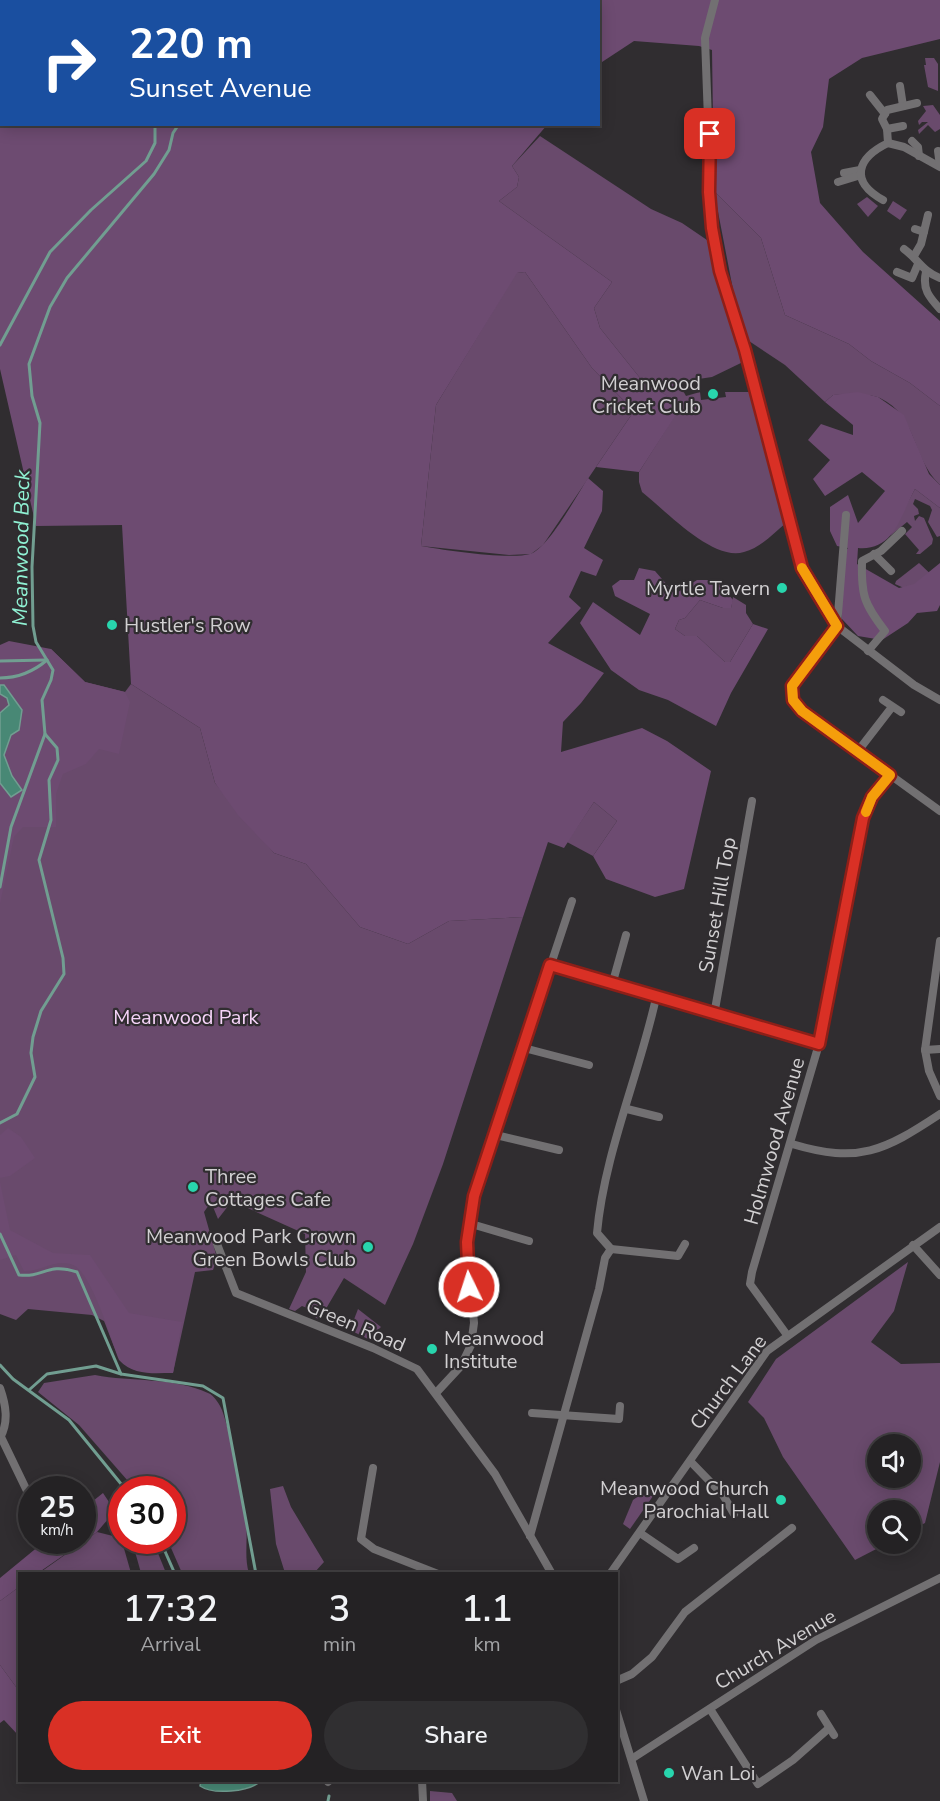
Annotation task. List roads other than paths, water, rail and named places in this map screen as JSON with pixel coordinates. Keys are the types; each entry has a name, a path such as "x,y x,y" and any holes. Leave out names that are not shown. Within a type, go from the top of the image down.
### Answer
{"street":[{"path":"715,0 705,38 712,228 720,271 745,350 802,568 837,626 914,685 940,700"},
{"path":"900,86 903,106"},
{"path":"870,95 883,116 888,143"},
{"path":"876,127 887,110 917,103"},
{"path":"887,129 903,126"},
{"path":"912,141 918,147 919,156"},
{"path":"883,200 870,192 860,172 863,160 888,143 904,147 940,167"},
{"path":"938,151 940,167"},
{"path":"844,173 860,172"},
{"path":"838,182 860,172"},
{"path":"897,272 912,278 919,230 928,215"},
{"path":"904,249 926,272 940,278"},
{"path":"926,272 924,283 928,296 940,309"},
{"path":"846,515 837,626 792,686 793,700 802,711 940,811"},
{"path":"868,651 885,631 867,608 861,590 862,561 874,555 902,531"},
{"path":"874,555 891,571"},
{"path":"883,700 901,712"},
{"path":"858,751 892,707"},
{"name":"Holmwood Avenue","path":"787,1335 750,1284 819,1044 863,818 872,797 890,775"},
{"name":"Sunset Hill Top","path":"714,1015 752,801"},
{"path":"436,1393 461,1366 471,1345 474,1323 467,1266 468,1223 474,1196 572,901"},
{"path":"612,985 626,935"},
{"path":"940,941 925,1050 929,1071 940,1096"},
{"path":"550,965 819,1044"},
{"path":"656,998 627,1108 600,1197 597,1233 611,1249 678,1256 685,1244"},
{"path":"524,1048 590,1065"},
{"path":"925,1050 940,1049"},
{"path":"627,1108 659,1117"},
{"path":"792,1144 824,1154 851,1155 900,1141 940,1114"},
{"path":"496,1135 559,1150"},
{"path":"468,1223 529,1241"},
{"name":"Church Lane","path":"611,1572 767,1351 940,1227"},
{"name":"Green Road","path":"217,1244 236,1293 373,1348 417,1369 495,1474 551,1572"},
{"path":"913,1245 940,1275"},
{"path":"530,1536 599,1289 605,1258 611,1249"},
{"path":"0,1388 7,1413 0,1438 19,1476"},
{"path":"532,1413 619,1419 620,1406"},
{"path":"690,1461 723,1495 734,1514"},
{"path":"373,1468 361,1539 374,1550 425,1571"},
{"path":"618,1680 632,1674 652,1657 685,1612 792,1528"},
{"path":"640,1533 678,1559 694,1548"},
{"name":"Church Avenue","path":"633,1758 816,1640 940,1578"},
{"path":"710,1709 758,1784 831,1732 820,1714"},
{"path":"619,1727 633,1758 644,1801"},
{"path":"422,1782 423,1801"}],"waterway":[{"path":"0,345 50,252 91,210 146,161 155,143 155,126"},
{"name":"Meanwood Beck","path":"0,1123 17,1114 35,1077 31,1053 33,1037 41,1011 64,974 63,958 39,860 51,820 49,780 58,760 57,748 45,734 42,700 53,670 36,642 33,626 32,567 40,423 32,396 29,364 50,307 67,278 154,174 169,150 173,133 178,126"},
{"path":"0,661 46,660"},
{"path":"0,678 25,674 47,660"},
{"path":"0,887 11,827 45,734"},
{"name":"Meanwood Beck","path":"0,1234 19,1275 35,1274 52,1269 77,1272 121,1374 203,1386 223,1398 256,1572"},
{"path":"0,1365 13,1379 69,1420 115,1476"},
{"path":"29,1390 47,1374 96,1366 121,1374"},
{"path":"166,1554 174,1572"},
{"name":"Meanwood Beck","path":"328,1801 329,1796"}],"place":[{"name":"Meanwood Cricket Club","path":"713,394"},
{"name":"Myrtle Tavern","path":"782,588"},
{"name":"Hustler's Row","path":"112,625"},
{"name":"Three Cottages Cafe","path":"193,1187"},
{"name":"Meanwood Park Crown Green Bowls Club","path":"368,1247"},
{"name":"Meanwood Institute","path":"432,1349"},
{"name":"Meanwood Church Parochial Hall","path":"781,1500"},
{"name":"Wan Loi","path":"669,1773"}],"park label":[{"name":"Meanwood Park","path":"186,1017"}]}
